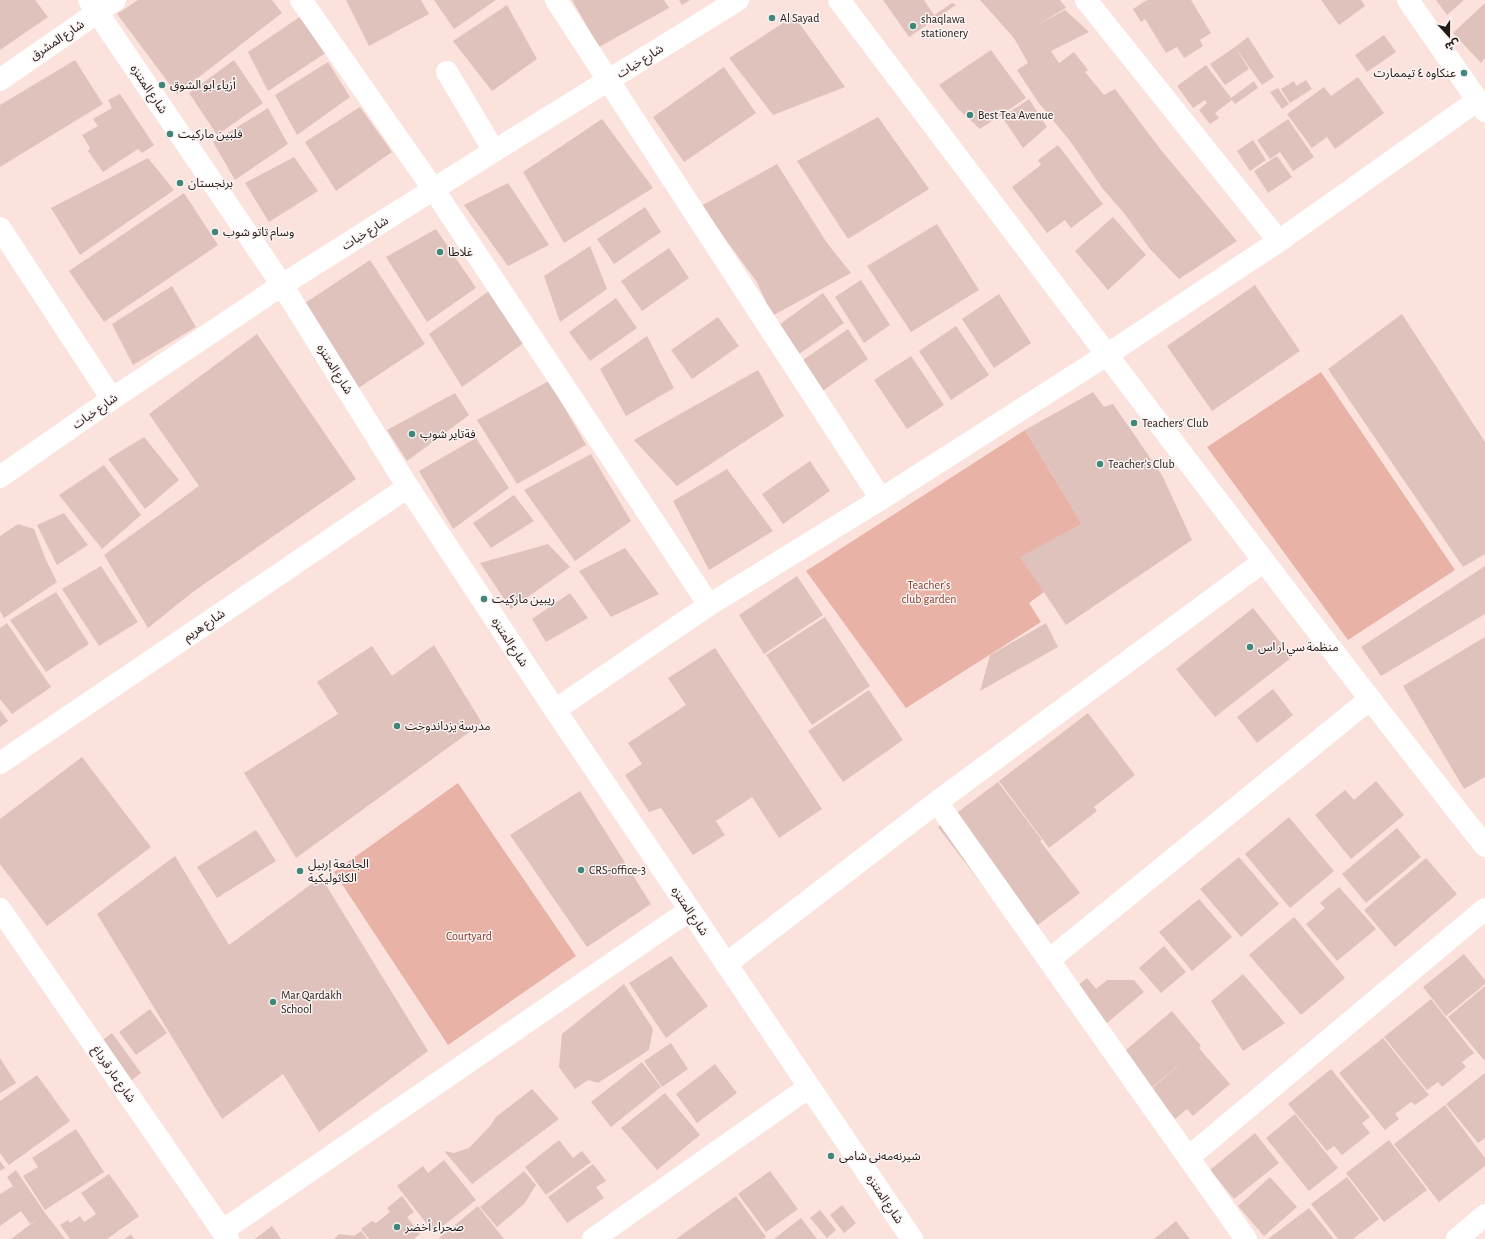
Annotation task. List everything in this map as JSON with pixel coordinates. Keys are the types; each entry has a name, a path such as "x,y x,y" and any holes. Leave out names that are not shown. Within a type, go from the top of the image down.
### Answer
{"street":[{"name":"شارع المشرق","path":"0,80 93,6 115,0"},
{"path":"301,0 434,190 709,605"},
{"path":"556,0 881,499"},
{"name":"شارع خبات","path":"0,477 112,399 282,285 494,151 738,0"},
{"path":"839,0 1264,561 1485,846"},
{"path":"1086,0 1279,242"},
{"path":"555,710 709,605 881,499 1108,354 1279,242 1481,106 1408,0"},
{"name":"شارع المتنزه","path":"93,6 282,285 408,487 555,710 912,1239"},
{"path":"447,72 494,151"},
{"path":"0,228 112,399"},
{"name":"شارع هريم","path":"0,763 408,487"},
{"path":"726,964 937,802 1264,561"},
{"path":"1049,960 1370,699"},
{"path":"937,802 1246,1239"},
{"name":"شارع مار قرداغ","path":"0,909 225,1235"},
{"path":"1189,1157 1485,909"},
{"path":"225,1235 690,910"},
{"path":"593,1239 809,1087"},
{"path":"1456,1239 1485,1215"}],"green space":[{"path":"1321,372 1455,570 1348,640 1207,447"},
{"name":"Teacher's club garden","path":"1025,430 1082,524 1021,557 1044,592 1029,603 1041,622 906,708 806,571"},
{"name":"Courtyard","path":"458,783 576,956 448,1045 334,872"}],"building":[{"path":"0,0 35,0 48,17 0,50"},
{"path":"138,0 272,0 282,13 177,94 117,14"},
{"path":"346,0 421,0 429,14 369,46"},
{"path":"434,0 496,0 454,29"},
{"path":"572,0 664,0 669,8 599,47"},
{"path":"679,0 690,0 682,5"},
{"name":"shaqlawa stationery","path":"883,0 924,0 934,15 952,3 956,5 909,37"},
{"path":"980,0 1060,0 1066,8 1037,25 1065,10 1089,32 1051,51 1059,63 1074,52 1088,70 1085,72 1104,95 1115,89 1161,150 1237,241 1179,279 1150,249 1124,213 1103,189 1070,141 1038,102 1017,70 1028,63 1014,38"},
{"path":"1147,0 1191,0 1211,33 1200,40 1203,46 1184,58 1177,47 1166,53 1145,19 1141,22 1133,9"},
{"path":"1321,0 1361,0 1365,6 1339,25"},
{"path":"1436,0 1464,0 1447,15"},
{"path":"1485,3 1485,58 1481,63 1453,33"},
{"path":"507,5 537,59 492,91 453,41"},
{"path":"301,16 327,52 268,91 248,52"},
{"path":"794,16 845,87 773,115 729,58"},
{"path":"1384,35 1396,52 1367,72 1355,55"},
{"path":"1248,37 1274,77 1262,85 1235,47"},
{"path":"1235,47 1249,69 1225,85 1210,64"},
{"path":"991,50 1026,98 980,129 958,109 939,85"},
{"path":"75,60 103,104 0,167 0,105"},
{"path":"234,60 263,103 217,135 189,93"},
{"path":"328,62 350,97 297,135 275,95"},
{"path":"1206,65 1231,98 1254,81 1258,88 1235,104 1232,100 1215,113 1219,118 1210,124 1199,110 1207,103 1205,100 1193,108 1177,86"},
{"path":"724,67 756,113 684,162 653,117"},
{"path":"1358,77 1384,113 1335,149 1327,137 1312,148 1287,114 1324,87 1331,96"},
{"path":"1306,80 1312,89 1290,103 1281,89 1294,81 1296,86"},
{"path":"1278,88 1289,104 1282,109 1270,92"},
{"path":"120,94 154,145 142,153 138,149 103,172 88,151 90,148 82,135 98,126 93,119 112,108 108,100"},
{"path":"1029,99 1047,127 1023,148 1002,117"},
{"path":"360,107 392,152 336,191 305,142"},
{"path":"268,108 288,144 235,180 213,142"},
{"path":"878,117 929,189 848,239 797,161"},
{"path":"602,119 653,188 564,243 523,172"},
{"path":"1288,119 1314,157 1293,171 1280,152 1270,159 1257,140"},
{"path":"1253,140 1266,160 1250,171 1237,151"},
{"path":"1058,145 1103,204 1071,228 1065,220 1047,233 1012,187 1041,165 1038,160"},
{"path":"1277,156 1292,177 1268,193 1254,171"},
{"path":"294,157 318,191 269,222 245,183"},
{"path":"148,158 174,190 80,255 51,208"},
{"path":"777,164 827,243 851,273 772,316 757,282 701,206"},
{"path":"508,183 549,245 508,266 464,205"},
{"path":"184,193 218,245 104,322 69,271"},
{"path":"645,207 661,232 614,264 597,239"},
{"path":"1113,217 1146,255 1108,290 1075,251"},
{"path":"937,224 979,290 911,332 867,266"},
{"path":"436,229 476,288 427,322 386,257"},
{"path":"590,246 607,289 560,322 544,276"},
{"path":"669,248 689,278 642,311 621,281"},
{"path":"370,260 425,344 357,389 302,305"},
{"path":"861,280 890,325 864,343 835,297"},
{"path":"1255,285 1300,351 1212,411 1167,346"},
{"path":"172,286 196,327 133,365 112,324"},
{"path":"489,291 524,343 462,387 429,334"},
{"path":"823,293 844,323 796,356 776,327"},
{"path":"999,294 1031,343 994,368 962,319"},
{"path":"616,298 637,328 590,361 569,332"},
{"path":"1402,314 1485,442 1485,554 1463,567 1328,369"},
{"path":"718,317 739,346 692,379 671,350"},
{"path":"956,326 989,375 951,400 919,351"},
{"path":"848,329 868,359 821,392 800,362"},
{"path":"257,334 356,479 194,591 148,628 104,555 199,486 149,414"},
{"path":"647,336 674,388 626,416 600,369"},
{"path":"911,356 944,405 907,429 874,380"},
{"path":"758,370 784,416 677,486 634,440"},
{"path":"549,381 586,445 517,484 477,420"},
{"path":"1093,392 1104,407 1113,404 1162,475 1192,540 1066,625 1020,557 1082,524 1025,430"},
{"path":"455,393 469,415 407,461 387,430"},
{"path":"144,437 179,480 145,509 108,459"},
{"path":"476,438 509,488 453,529 419,471"},
{"path":"591,454 631,521 575,561 524,490"},
{"path":"810,461 830,491 783,524 762,494"},
{"path":"104,465 141,515 102,549 59,495"},
{"path":"727,469 773,531 709,570 673,501"},
{"path":"514,495 534,521 491,548 473,523"},
{"path":"64,513 88,545 57,565 37,525"},
{"path":"18,524 34,529 46,560 57,582 4,618 0,611 0,536"},
{"path":"548,544 570,567 511,609 480,563"},
{"path":"625,548 659,594 611,617 579,571"},
{"path":"101,566 138,622 99,646 62,589"},
{"path":"1485,566 1485,614 1381,676 1361,647"},
{"path":"797,576 823,615 764,654 739,615"},
{"path":"56,592 89,644 46,672 10,620"},
{"path":"570,593 588,618 546,642 532,619"},
{"path":"1253,608 1292,657 1215,717 1176,669"},
{"path":"825,617 870,686 812,725 766,655"},
{"path":"7,623 51,687 12,714 0,699 0,628"},
{"path":"1046,623 1058,647 980,691 990,655"},
{"path":"1485,637 1485,777 1464,789 1403,686"},
{"path":"434,645 482,723 296,858 244,773 338,714 317,682 372,646 392,676"},
{"path":"715,648 822,809 779,838 752,797 716,821 725,835 693,855 661,808 649,812 625,775 642,764 628,743 686,705 668,678"},
{"path":"1273,689 1293,715 1257,743 1237,717"},
{"path":"869,690 903,740 843,782 808,731"},
{"path":"0,710 8,721 0,727"},
{"path":"1088,713 1135,775 1094,807 1097,811 1049,848 999,781"},
{"path":"82,757 151,847 47,926 0,864 0,819"},
{"path":"1376,781 1404,815 1351,859 1315,815 1345,790 1354,800"},
{"path":"998,782 1042,840 1040,841 1080,893 1022,937 938,827"},
{"name":"CRS-office-3","path":"580,791 651,904 587,947 510,835"},
{"path":"1289,817 1334,871 1290,908 1245,854"},
{"path":"1397,828 1421,857 1366,903 1342,874"},
{"path":"256,830 276,861 217,898 197,867"},
{"path":"175,856 229,945 321,877 428,1051 319,1132 283,1074 222,1119 97,914"},
{"path":"1239,857 1279,904 1241,937 1200,889"},
{"path":"1426,858 1457,894 1395,947 1364,910"},
{"path":"1339,887 1376,929 1337,961 1306,924 1325,908 1320,903"},
{"path":"1199,899 1232,937 1192,971 1159,932"},
{"path":"1294,917 1345,978 1301,1015 1249,955"},
{"path":"1164,946 1186,972 1161,993 1139,968"},
{"path":"1464,954 1485,980 1485,984 1446,1016 1423,987"},
{"path":"671,956 708,1006 666,1038 629,983"},
{"path":"1243,974 1285,1023 1243,1051 1211,1001"},
{"path":"1087,978 1096,989 1107,980 1134,980 1144,992 1096,1032 1065,996"},
{"path":"624,984 653,1029 649,1050 598,1083 588,1080 575,1089 559,1067 562,1034"},
{"path":"1485,986 1485,1059 1484,1060 1448,1017"},
{"path":"1431,999 1474,1053 1462,1062 1466,1067 1442,1087 1438,1082 1427,1090 1384,1037"},
{"path":"150,1009 167,1033 136,1055 119,1032"},
{"path":"1172,1011 1201,1046 1199,1048 1230,1084 1193,1116 1187,1109 1175,1119 1150,1090 1187,1058 1150,1089 1120,1055"},
{"path":"112,1033 141,1073 129,1082 99,1043"},
{"path":"1383,1038 1429,1095 1415,1105 1411,1102 1395,1114 1399,1119 1385,1130 1339,1073"},
{"path":"671,1043 688,1069 662,1087 644,1061"},
{"path":"0,1058 16,1083 0,1093"},
{"path":"642,1062 661,1087 611,1127 591,1102"},
{"path":"715,1064 737,1093 697,1123 676,1094"},
{"path":"1331,1069 1370,1117 1362,1123 1370,1133 1342,1155 1334,1146 1327,1151 1288,1104"},
{"path":"1485,1073 1485,1138 1478,1143 1446,1104"},
{"path":"37,1075 70,1121 9,1165 0,1153 0,1101"},
{"path":"532,1089 559,1119 472,1184 444,1151 454,1153 469,1148 490,1126 496,1117"},
{"path":"665,1093 700,1135 657,1170 621,1128"},
{"path":"1445,1105 1485,1158 1485,1166 1439,1202 1394,1144"},
{"path":"1295,1114 1338,1168 1309,1191 1266,1138"},
{"path":"76,1129 104,1172 45,1210 23,1176 38,1167 32,1158"},
{"path":"1255,1133 1279,1163 1234,1199 1210,1170"},
{"path":"559,1140 573,1158 582,1151 591,1162 546,1195 525,1167"},
{"path":"1389,1140 1427,1190 1384,1222 1346,1173"},
{"path":"444,1160 476,1200 434,1233 397,1186 423,1166 428,1173"},
{"path":"0,1161 5,1168 0,1171"},
{"path":"593,1164 606,1181 596,1187 604,1198 567,1223 548,1197"},
{"path":"16,1170 45,1213 65,1239 11,1239 39,1218 30,1224 21,1211 0,1226 0,1194 13,1186 7,1177"},
{"path":"524,1171 536,1185 524,1204 497,1227 480,1207"},
{"path":"770,1171 798,1209 766,1232 738,1194"},
{"path":"109,1174 139,1216 107,1239 70,1239 60,1225 68,1220 70,1223 80,1216 84,1222 96,1214 81,1193"},
{"path":"1270,1177 1297,1207 1264,1236 1238,1206"},
{"path":"1347,1177 1379,1219 1353,1239 1338,1239 1311,1204"},
{"path":"402,1196 414,1212 407,1217 420,1234 414,1239 369,1239 361,1229 372,1221 376,1223 390,1212 387,1208"},
{"path":"736,1196 766,1237 763,1239 676,1239"},
{"path":"842,1205 856,1223 844,1233 830,1215"},
{"path":"478,1206 504,1239 439,1238"},
{"path":"1309,1208 1334,1239 1268,1239"},
{"path":"820,1210 836,1230 827,1238 810,1218"},
{"path":"801,1218 817,1239 774,1239"},
{"path":"1176,1221 1190,1239 1154,1239"},
{"path":"272,1226 281,1239 255,1239"},
{"path":"361,1231 367,1239 334,1239 339,1234 354,1236"},
{"path":"131,1234 134,1239 124,1239"}],"place":[{"name":"Al Sayad","path":"772,18"},
{"name":"shaqlawa stationery","path":"913,26"},
{"name":"عنكاوه ٤ تيممارت","path":"1464,73"},
{"name":"أزياء ابو الشوق","path":"162,85"},
{"name":"Best Tea Avenue","path":"970,115"},
{"name":"فلبين ماركيت","path":"170,134"},
{"name":"برنجستان","path":"180,183"},
{"name":"وسام تاتو شوب","path":"215,232"},
{"name":"غلاطا","path":"440,252"},
{"name":"Teachers' Club","path":"1134,423"},
{"name":"فةتاير شوپ","path":"412,434"},
{"name":"Teacher's Club","path":"1100,464"},
{"name":"ريبين ماركيت","path":"484,599"},
{"name":"منظمة سي ار اس","path":"1250,647"},
{"name":"مدرسة يزداندوخت","path":"397,726"},
{"name":"CRS-office-3","path":"581,870"},
{"name":"الجامعة إربيل الكاثوليكية","path":"300,871"},
{"name":"Mar Qardakh School","path":"273,1002"},
{"name":"شیرنەمەنی شامی","path":"831,1156"},
{"name":"صحراء أخضر","path":"397,1227"}]}
